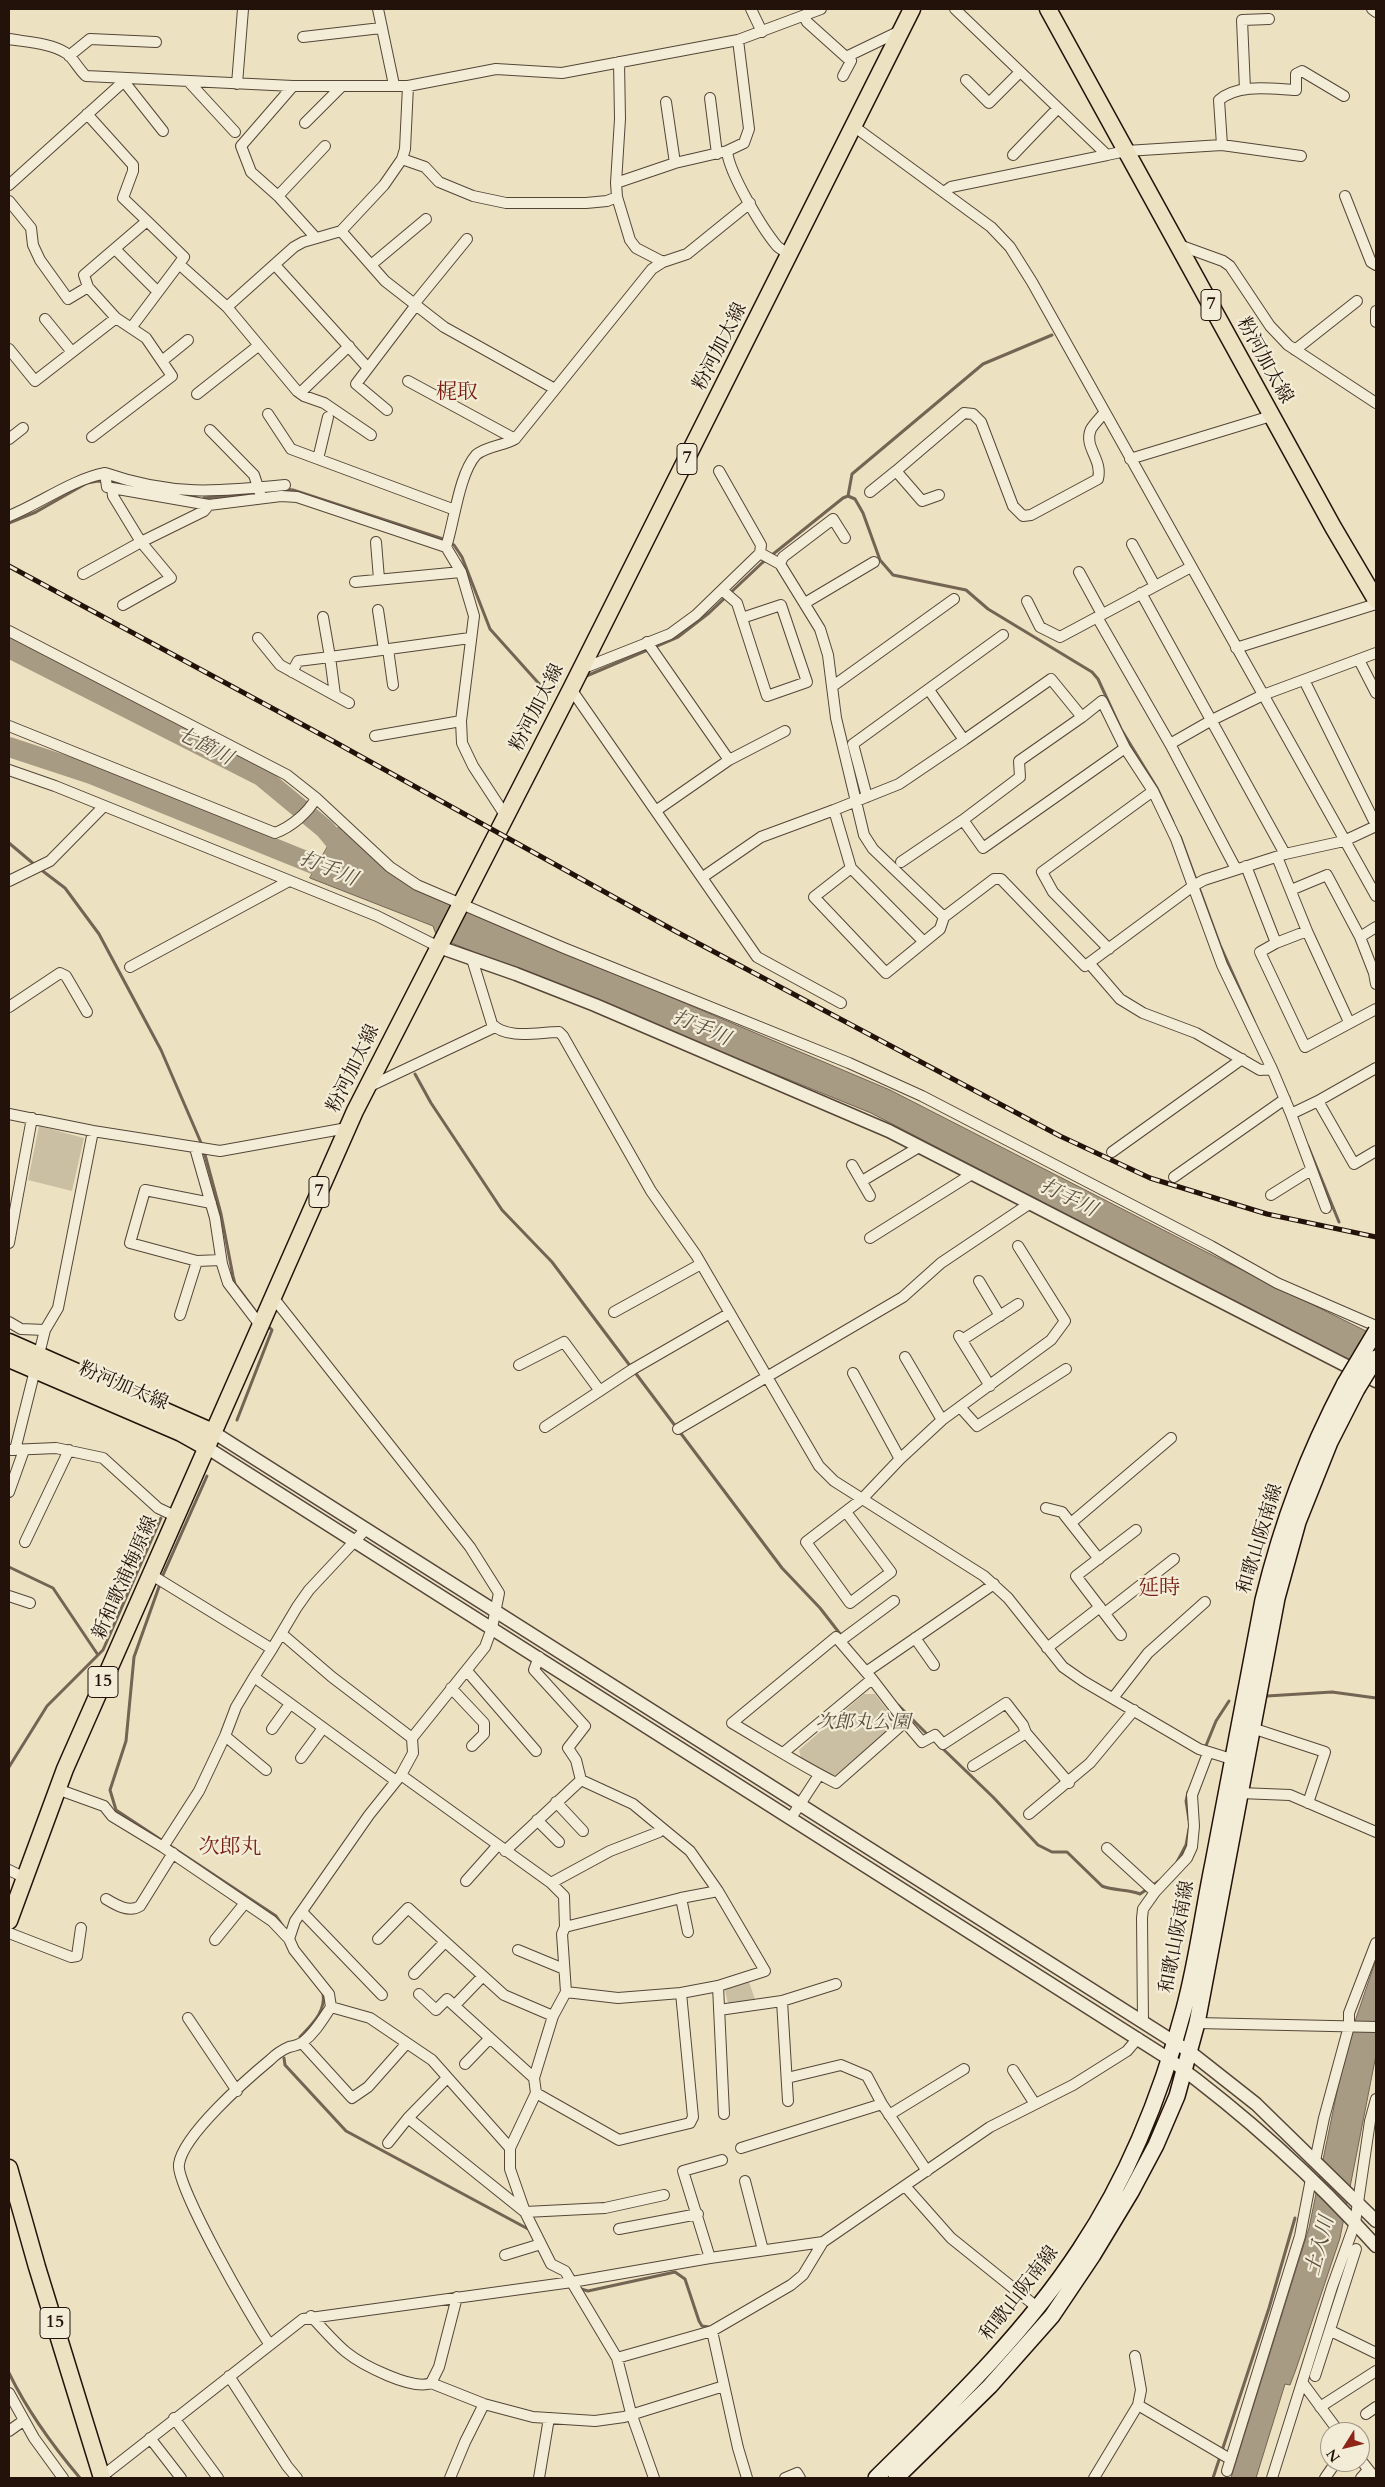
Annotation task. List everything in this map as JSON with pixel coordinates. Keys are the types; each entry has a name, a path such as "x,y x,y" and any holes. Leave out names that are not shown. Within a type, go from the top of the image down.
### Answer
{"main road":[{"name":"粉河加太線","path":"9,1342 37,1362 181,1433 209,1439 365,1089 571,689 790,255 852,125 912,9"},
{"name":"粉河加太線","path":"1048,9 1271,416 1371,584 1376,600"},
{"name":"和歌山阪南線","path":"896,2478 990,2386 1052,2316 1093,2256 1156,2145 1177,2096 1197,2023 1240,1793 1239,1761 1252,1728 1277,1598 1298,1522 1351,1386 1376,1331"},
{"name":"和歌山阪南線","path":"876,2478 979,2377 1038,2308 1081,2249 1117,2187 1147,2119 1169,2059 1185,2007 1239,1761 1263,1600 1278,1542 1316,1440 1351,1386 1376,1358"},
{"name":"粉河加太線","path":"9,1359 37,1362"},
{"name":"新和歌浦梅原線","path":"11,1911 57,1789 209,1439"},
{"name":"15","path":"9,2168 12,2190 102,2478"}],"street":[{"path":"237,84 243,9"},
{"path":"378,9 394,86"},
{"path":"751,9 762,32"},
{"path":"9,39 54,48 69,56 86,76 293,86 408,86 496,69 562,73 738,40 821,9"},
{"path":"955,9 1107,155"},
{"path":"1372,9 1376,12"},
{"path":"804,16 807,22 851,61 843,76"},
{"path":"1245,89 1242,20 1269,19"},
{"path":"303,37 381,28"},
{"path":"846,56 900,30"},
{"path":"69,56 90,39 156,42"},
{"path":"616,183 675,163 722,152 744,143 749,129 738,40"},
{"path":"619,62 620,119 616,183 617,197 630,240 636,248 663,262"},
{"path":"1222,144 1219,100 1225,95 1245,89 1296,90 1296,74 1302,71 1344,96"},
{"path":"966,80 990,103 1020,72"},
{"path":"9,185 86,114 122,84 122,79"},
{"path":"122,79 163,131"},
{"path":"189,82 235,132"},
{"path":"293,86 241,146 251,172 278,196 316,238"},
{"path":"305,123 342,86"},
{"path":"227,307 294,247 341,231 384,185 402,159 408,121 408,86"},
{"path":"710,98 722,152 750,203 778,247 790,255"},
{"path":"666,102 675,163"},
{"path":"1013,155 1058,108"},
{"path":"86,114 132,165 133,171 123,198 184,257 131,328"},
{"path":"852,125 991,227 1010,247 1032,282 1376,896"},
{"path":"944,192 951,187 1126,152 1222,144 1301,156"},
{"path":"278,196 324,146"},
{"path":"402,159 425,167 439,182 473,196 506,203 586,203 607,201 617,197"},
{"path":"1345,196 1371,262 1376,265"},
{"path":"9,201 31,228 33,244 40,260 68,299 88,287"},
{"path":"505,815 473,766 462,743 461,721 473,608 448,542 463,480 476,456 486,449 505,445 515,439 652,269 663,262 687,254 750,203"},
{"path":"371,264 426,219"},
{"path":"92,437 172,376 146,338 116,318 88,287 84,275 147,221"},
{"path":"341,231 385,281 444,327 555,389"},
{"path":"387,410 356,384 415,304 467,239"},
{"path":"1179,245 1223,261 1230,266 1270,326 1294,350 1376,403"},
{"path":"115,248 158,292"},
{"path":"179,264 227,307 258,346 300,393 324,403 371,435"},
{"path":"275,265 368,368"},
{"path":"1294,350 1358,301"},
{"path":"1376,311 1376,322"},
{"path":"9,349 35,381 116,318"},
{"path":"45,319 72,352"},
{"path":"162,360 188,340"},
{"path":"197,394 258,346"},
{"path":"300,393 349,346"},
{"path":"408,381 515,439"},
{"path":"870,492 964,413 973,414 981,422 1013,506 1023,516 1031,515 1098,479 1100,469 1090,444 1091,430 1104,413"},
{"path":"268,414 291,449 455,510"},
{"path":"1130,458 1271,416"},
{"path":"318,459 328,417"},
{"path":"9,439 24,428"},
{"path":"210,430 254,474 260,493"},
{"path":"583,665 589,666 650,646 670,634 726,593 761,554 760,545 719,471"},
{"path":"896,471 922,501 939,495"},
{"path":"9,516 86,477 193,504 209,505 226,504 285,485"},
{"path":"107,481 193,492 260,493 297,496 448,542"},
{"path":"107,481 113,496 141,542 171,578 123,605"},
{"path":"193,492 193,504"},
{"path":"83,574 141,542 204,512 209,505"},
{"path":"776,562 834,519 845,538"},
{"path":"376,542 380,579"},
{"path":"1132,544 1155,586"},
{"path":"761,554 776,562 805,603 820,629 833,686 836,718 862,799"},
{"path":"805,603 874,562"},
{"path":"1026,601 1040,627 1060,637 1190,567"},
{"path":"356,582 460,572"},
{"path":"1079,572 1100,616 1170,744 1241,867 1276,943"},
{"path":"726,593 737,603 767,696 807,682 781,605 742,618"},
{"path":"1141,594 1212,720 1281,855 1291,890 1307,930 1348,1022"},
{"path":"833,686 954,599"},
{"path":"1236,648 1376,604"},
{"path":"378,610 393,685"},
{"path":"323,617 335,695"},
{"path":"9,631 287,775 390,867 417,884 460,906 849,1062 914,1092 1211,1246 1277,1283 1376,1326"},
{"path":"944,917 873,849 864,835 862,799 853,744 1003,635"},
{"path":"258,638 280,665 349,703"},
{"path":"292,672 298,661 470,638"},
{"path":"650,646 729,760"},
{"path":"1170,744 1212,720 1263,695 1376,653"},
{"path":"1359,660 1376,694"},
{"path":"703,877 761,837 900,784 1051,679 1082,716"},
{"path":"851,868 814,897 886,973 940,929 944,917 994,879 1001,879 1085,966 1193,886 1241,867 1281,855 1344,841 1376,825 1304,680"},
{"path":"571,689 657,810 757,957 841,1003"},
{"path":"929,690 964,740"},
{"path":"901,862 963,820 1020,777 1019,761 1102,701 1125,748 1153,790 1176,839 1222,965 1272,1068 1326,1208"},
{"path":"375,736 461,721"},
{"path":"9,726 275,833 286,829 296,821 314,801"},
{"path":"657,810 729,760 785,731"},
{"path":"963,820 983,848 1125,748"},
{"path":"9,770 104,806 377,916 472,959 516,974 698,1048 889,1131 1376,1381"},
{"path":"1109,949 1053,892 1042,872 1153,790"},
{"path":"9,881 50,861 104,806"},
{"path":"834,810 851,868 924,942"},
{"path":"1291,890 1327,875 1360,937 1374,973 1376,984"},
{"path":"130,967 289,881"},
{"path":"1360,937 1376,928"},
{"path":"1307,930 1260,952 1305,1047 1376,1008"},
{"path":"472,959 495,1027 498,1030 510,1034 559,1032 563,1036 650,1191 702,1264 818,1466 834,1481 994,1584 1008,1598 1063,1667 1204,1751 1239,1761"},
{"path":"1089,963 1120,999 1143,1013 1196,1033 1260,1070 1272,1068"},
{"path":"9,1007 60,973 66,976 87,1012"},
{"path":"365,1089 495,1027"},
{"path":"1112,1152 1242,1059"},
{"path":"1290,1114 1318,1101 1376,1068"},
{"path":"1174,1177 1285,1099"},
{"path":"1318,1101 1354,1164 1376,1151"},
{"path":"9,1114 93,1131 200,1149 231,1150 347,1128"},
{"path":"9,1243 32,1118"},
{"path":"9,1492 16,1450 37,1362 46,1330 58,1308 93,1131"},
{"path":"862,1181 919,1147"},
{"path":"200,1149 221,1260 232,1292 260,1325"},
{"path":"852,1165 870,1196"},
{"path":"1270,1195 1311,1170"},
{"path":"870,1238 972,1174"},
{"path":"211,1203 144,1190 130,1243 197,1261 221,1260"},
{"path":"678,1429 903,1297 941,1263 1029,1204"},
{"path":"846,1512 891,1572 850,1603 806,1542 862,1499 900,1459 942,1420 1051,1340 1064,1321 1018,1246"},
{"path":"180,1315 197,1261"},
{"path":"614,1312 702,1264"},
{"path":"979,1281 1000,1316"},
{"path":"272,1296 470,1547 499,1593 494,1610 492,1628 485,1647 468,1671 451,1688 412,1738"},
{"path":"990,1386 960,1337 1000,1316 1018,1304"},
{"path":"545,1427 600,1391 730,1313"},
{"path":"9,1322 21,1329 46,1330"},
{"path":"518,1365 564,1342 600,1391"},
{"path":"905,1357 942,1420"},
{"path":"960,1407 978,1426 1066,1368"},
{"path":"853,1373 900,1459"},
{"path":"1071,1524 1171,1438"},
{"path":"209,1439 366,1529 1174,2041 1256,2104 1376,2221"},
{"path":"209,1439 355,1540 1169,2059 1248,2120 1353,2221 1376,2246"},
{"path":"16,1450 56,1448 103,1458 158,1508 176,1516"},
{"path":"25,1542 69,1450"},
{"path":"1046,1508 1062,1512 1099,1559"},
{"path":"165,1844 199,1791 225,1736 236,1707 305,1596 366,1529"},
{"path":"1121,1635 1076,1576 1136,1530"},
{"path":"1047,1648 1174,1560"},
{"path":"150,1574 272,1649"},
{"path":"783,1753 870,1673 915,1638 994,1584"},
{"path":"9,1596 30,1603"},
{"path":"843,1639 894,1601"},
{"path":"1113,1698 1148,1653 1204,1602"},
{"path":"282,1634 332,1677 412,1738 414,1753 295,1921 289,1940"},
{"path":"905,1722 836,1783 819,1775 732,1723 836,1637 843,1639 922,1742 935,1735 943,1744 1006,1703 1023,1725 1026,1733 1069,1782"},
{"path":"915,1638 934,1665"},
{"path":"539,1657 534,1670 585,1726 568,1748 576,1760 581,1780"},
{"path":"468,1671 536,1751"},
{"path":"254,1677 323,1728 502,1848 551,1883 564,1896 566,1927 562,1934 566,1992 554,2016 534,2078 536,2092 510,2148 510,2169 525,2212 551,2264 565,2271 617,2358 631,2413 654,2478"},
{"path":"603,1698 611,1685"},
{"path":"451,1688 484,1723 484,1734 472,1746"},
{"path":"272,1729 290,1704"},
{"path":"1029,1814 1090,1763 1134,1710"},
{"path":"302,1758 323,1728"},
{"path":"1252,1728 1325,1752 1308,1803"},
{"path":"973,1766 1026,1733"},
{"path":"225,1736 266,1770"},
{"path":"1143,2022 1143,1909 1152,1889 1187,1858 1192,1847 1194,1826 1192,1796 1204,1751"},
{"path":"791,1818 819,1775"},
{"path":"466,1881 581,1780"},
{"path":"566,1992 618,1998 681,1993 718,1986 766,1971 718,1891 690,1851 633,1804 581,1780"},
{"path":"57,1789 104,1806 112,1816 165,1844 173,1853 272,1921 289,1940 294,1950 329,1994 331,2007 315,2031 302,2043 287,2048 271,2059 237,2090 191,2137 178,2164 179,2175 230,2278 270,2345"},
{"path":"1240,1793 1290,1796 1376,1832"},
{"path":"556,1802 583,1831"},
{"path":"537,1820 559,1842"},
{"path":"551,1883 610,1851 659,1832"},
{"path":"1107,1848 1152,1889"},
{"path":"106,1899 116,1906 130,1909 140,1906 173,1853"},
{"path":"9,1870 25,1878"},
{"path":"566,1927 681,1898 718,1891"},
{"path":"681,1898 688,1932"},
{"path":"215,1940 245,1902"},
{"path":"378,1939 408,1908 504,1995 554,2016"},
{"path":"302,1912 382,1995"},
{"path":"9,1933 71,1957 77,1956 81,1928"},
{"path":"414,1974 445,1942"},
{"path":"1315,2161 1326,2109 1349,2026 1349,2013 1376,1943"},
{"path":"518,1950 564,1969"},
{"path":"455,2005 482,1977"},
{"path":"719,2010 782,2001 836,1984"},
{"path":"718,1986 724,2114"},
{"path":"536,2092 619,2140 690,2123 693,2117 681,1993"},
{"path":"419,1994 436,2010 447,1999 534,2078"},
{"path":"782,2001 788,2101"},
{"path":"331,2007 370,2018 432,2060 510,2148"},
{"path":"188,2018 237,2090"},
{"path":"1197,2023 1376,2027"},
{"path":"465,2064 490,2038"},
{"path":"617,2358 714,2329 791,2285 803,2275 823,2242 990,2127 1073,2085 1127,2051 1138,2038"},
{"path":"302,2043 352,2098 368,2087 406,2043"},
{"path":"787,2078 840,2065 867,2076 882,2104 927,2171"},
{"path":"889,2115 964,2069"},
{"path":"1013,2070 1035,2104"},
{"path":"388,2143 408,2118 447,2078"},
{"path":"1272,2478 1353,2221 1370,2121 1376,2099"},
{"path":"741,2148 882,2104"},
{"path":"408,2118 525,2212 605,2208 664,2195"},
{"path":"710,2258 698,2214 683,2171 722,2160"},
{"path":"1227,2471 1300,2236 1311,2180"},
{"path":"745,2181 763,2250"},
{"path":"905,2186 951,2238 1038,2308"},
{"path":"619,2229 698,2214"},
{"path":"102,2478 174,2418 303,2319 311,2316 572,2282 710,2258 823,2242"},
{"path":"505,2255 541,2244"},
{"path":"1315,2376 1356,2249"},
{"path":"311,2316 347,2352 359,2361 409,2382 425,2386 431,2383 438,2367 457,2297"},
{"path":"714,2329 724,2386 747,2478"},
{"path":"1331,2331 1376,2353"},
{"path":"1094,2478 1138,2405 1141,2390 1135,2356"},
{"path":"1320,2407 1376,2371"},
{"path":"229,2376 287,2466 297,2478"},
{"path":"1302,2382 1331,2422"},
{"path":"431,2383 484,2404 532,2417 594,2421 624,2417 631,2413 724,2386"},
{"path":"9,2393 23,2421 63,2478"},
{"path":"450,2478 484,2404"},
{"path":"1138,2405 1230,2459"},
{"path":"1366,2414 1376,2407"},
{"path":"174,2418 218,2478"},
{"path":"539,2478 549,2418"},
{"path":"9,2430 23,2421"},
{"path":"150,2438 181,2478"},
{"path":"785,2478 798,2473 800,2478"}],"green space":[{"path":"39,1126 84,1138 72,1191 28,1180"},
{"name":"次郎丸公園","path":"864,1694 875,1694 894,1719 893,1727 836,1775 830,1776 801,1758 799,1750"},
{"path":"749,1982 755,1999 728,2004 725,1990"}],"water":[{"path":"340,825 394,876 413,888 890,1090 1218,1258 1376,1336 1376,1375 871,1113 437,937 433,926 310,878"},
{"name":"土入川","path":"1376,1960 1376,2055 1340,2238 1290,2385 1285,2384 1256,2478 1231,2478 1309,2228 1346,2048"}],"waterway":[{"path":"848,496 852,474 983,364 1052,335"},
{"path":"9,523 36,512 87,483 98,481 130,486"},
{"path":"283,489 293,490 443,539 454,545 462,557 490,629 542,687 548,689 556,687"},
{"path":"204,498 255,494"},
{"path":"848,496 855,499 863,513 880,560 893,575 966,590 988,609 1092,672 1098,679 1121,729 1157,788 1173,822"},
{"path":"584,677 678,637 709,613 762,563 848,496"},
{"name":"七箇川","path":"9,648 261,776 325,829 349,858"},
{"name":"打手川","path":"9,747 91,774 343,876"},
{"path":"1180,836 1220,945 1254,1021"},
{"path":"9,843 35,865"},
{"path":"40,869 65,888 99,934 161,1050 202,1145"},
{"path":"415,1074 431,1103 502,1210 552,1262 782,1568 820,1608 851,1648"},
{"path":"1308,1146 1339,1222"},
{"path":"204,1151 221,1214 235,1284 256,1312"},
{"path":"237,1420 272,1330 270,1328"},
{"path":"163,1575 207,1476"},
{"path":"9,1767 47,1706 103,1650 161,1518"},
{"path":"9,1567 53,1588 98,1655"},
{"path":"160,1584 134,1657 126,1741 110,1790 116,1810 276,1916 283,1926"},
{"path":"1267,1696 1332,1692 1376,1698"},
{"path":"1205,1748 1216,1721 1229,1701"},
{"path":"898,1705 929,1736"},
{"path":"941,1747 993,1797 1038,1845 1052,1852 1067,1852 1102,1886 1140,1894 1159,1881"},
{"path":"1188,1792 1186,1801 1189,1820"},
{"path":"1177,1862 1186,1845 1189,1829"},
{"path":"300,2037 320,2012 323,1993"},
{"path":"284,2058 285,2065 346,2131 530,2230"},
{"path":"1213,2478 1269,2308 1295,2218"},
{"path":"581,2289 588,2291 675,2272 685,2279 702,2326 709,2327"},
{"path":"9,2373 41,2428 80,2478"}],"railway":[{"path":"9,566 333,741 675,931 1060,1136 1150,1178 1267,1214 1376,1237"}],"district":[{"name":"梶取","path":"457,393"},
{"name":"延時","path":"1159,1589"},
{"name":"次郎丸","path":"230,1848"}]}
